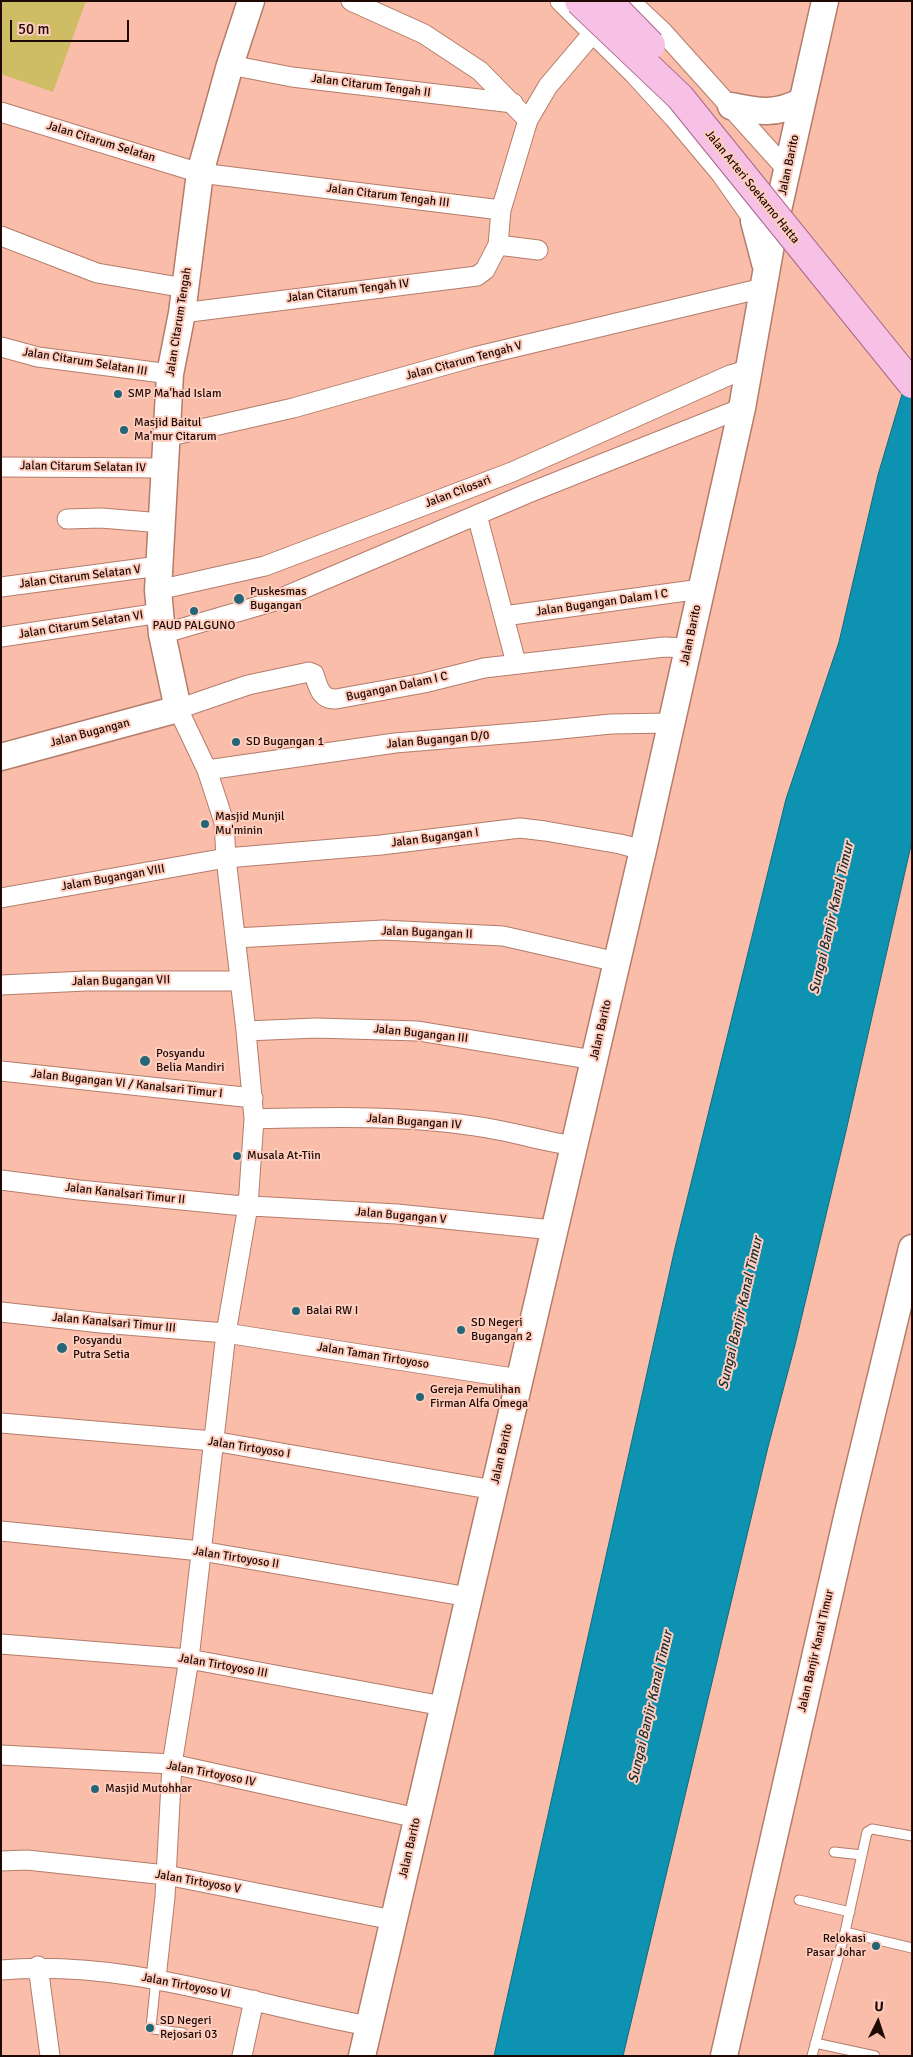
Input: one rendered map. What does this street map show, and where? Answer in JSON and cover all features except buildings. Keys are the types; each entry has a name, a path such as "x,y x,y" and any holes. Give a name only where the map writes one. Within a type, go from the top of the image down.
{"main road":[{"name":"Jalan Arteri Soekarno Hatta","path":"579,1 680,97 912,384"},
{"name":"Jalan Arteri Soekarno Hatta","path":"608,1 694,88 912,356"}],"street":[{"name":"Jalan Citarum Tengah","path":"178,710 160,601 170,374 184,300 200,173 230,65 251,1"},
{"path":"351,1 424,34 480,71 528,120"},
{"path":"560,1 634,74 764,224"},
{"path":"630,1 663,32 788,171"},
{"name":"Jalan Barito","path":"362,2056 643,850 742,408 764,278 764,224 788,171 825,1"},
{"path":"538,250 498,245 501,210 528,120 548,86 593,34"},
{"name":"Jalan Citarum Tengah II","path":"230,65 292,77 513,103"},
{"path":"731,106 770,112 786,110 802,102"},
{"name":"Jalan Citarum Selatan","path":"1,112 200,173"},
{"name":"Jalan Citarum Tengah III","path":"200,173 501,210"},
{"name":"Jalan Citarum Tengah IV","path":"1,236 97,272 184,300 477,276 484,270 498,245"},
{"name":"Jalan Citarum Tengah V","path":"166,437 293,408 764,278"},
{"name":"Jalan Citarum Selatan III","path":"1,347 38,357 170,374"},
{"name":"Jalan Cilosari","path":"160,601 265,566 489,481 750,369"},
{"path":"160,601 272,602 498,506 742,408"},
{"path":"623,423 635,450"},
{"name":"Jalan Citarum Selatan IV","path":"1,467 165,468"},
{"path":"489,481 498,506"},
{"path":"477,515 516,663 664,647 688,648"},
{"path":"66,519 101,518 162,523"},
{"name":"Jalan Citarum Selatan V","path":"1,587 160,601"},
{"name":"Jalan Bugangan Dalam I C","path":"504,616 701,589"},
{"name":"Jalan Citarum Selatan VI","path":"1,637 160,601"},
{"name":"Bugangan Dalam I C","path":"178,710 248,684 309,672 314,674 320,692 326,698 332,700 516,663"},
{"path":"156,1978 166,1875 172,1764 188,1659 226,1333 248,1206 254,1119 226,858 224,822 207,770 178,710"},
{"name":"Jalan Bugangan","path":"1,757 178,710"},
{"name":"Jalan Bugangan D/0","path":"207,770 395,743 541,732 611,724 672,723"},
{"name":"Jalan Bugangan I","path":"226,858 381,845 520,828 545,830 643,850"},
{"name":"Jalam Bugangan VIII","path":"1,898 226,858"},
{"name":"Jalan Bugangan II","path":"235,938 383,930 503,936 617,962"},
{"name":"Jalan Bugangan VII","path":"1,984 155,980 240,981"},
{"name":"Jalan Bugangan III","path":"246,1031 325,1028 418,1031 594,1060"},
{"name":"Jalan Bugangan VI / Kanalsari Timur I","path":"1,1071 253,1098"},
{"name":"Jalan Bugangan IV","path":"254,1119 359,1118 430,1122 486,1128 574,1146"},
{"name":"Jalan Kanalsari Timur II","path":"1,1180 79,1190 248,1206"},
{"name":"Jalan Bugangan V","path":"248,1206 397,1214 553,1230"},
{"name":"Jalan Banjir Kanal Timur","path":"724,2056 848,1513 912,1248"},
{"name":"Jalan Kanalsari Timur III","path":"1,1312 226,1333"},
{"name":"Jalan Taman Tirtoyoso","path":"226,1333 520,1379"},
{"name":"Jalan Tirtoyoso I","path":"1,1422 213,1441 494,1490"},
{"name":"Jalan Tirtoyoso II","path":"1,1531 201,1552 469,1598"},
{"name":"Jalan Tirtoyoso III","path":"1,1644 188,1659 443,1706"},
{"name":"Jalan Tirtoyoso IV","path":"1,1755 172,1764 417,1818"},
{"name":"Jalan Tirtoyoso V","path":"1,1860 27,1860 166,1875 393,1920"},
{"path":"38,1966 50,2056"},
{"name":"Jalan Tirtoyoso VI","path":"1,1970 38,1966 156,1978 369,2026"},
{"path":"242,2056 254,2000"}],"lane":[{"path":"812,2056 845,1932 854,1855 869,1830 912,1836"},
{"path":"834,1852 854,1855"},
{"path":"799,1900 847,1912"},
{"path":"845,1932 912,1948"},
{"path":"156,1978 151,2027 153,2029 184,2033"},
{"path":"815,2043 874,2056"}],"shaded area":[{"path":"1,1 86,1 53,92 1,74"}],"water":[{"name":"Sungai Banjir Kanal Timur","path":"912,361 912,841 846,1131 795,1345 768,1447 623,2056 494,2056 675,1248 786,799 839,642 878,475"}],"place":[{"name":"SMP Ma'had Islam","path":"118,394"},
{"name":"Masjid Baitul Ma'mur Citarum","path":"124,430"},
{"name":"Puskesmas Bugangan","path":"239,599"},
{"name":"PAUD PALGUNO","path":"194,611"},
{"name":"SD Bugangan 1","path":"236,742"},
{"name":"Masjid Munjil Mu'minin","path":"205,824"},
{"name":"Posyandu Belia Mandiri","path":"145,1061"},
{"name":"Musala At-Tiin","path":"237,1156"},
{"name":"Balai RW I","path":"296,1311"},
{"name":"SD Negeri Bugangan 2","path":"461,1330"},
{"name":"Posyandu Putra Setia","path":"62,1348"},
{"name":"Gereja Pemulihan Firman Alfa Omega","path":"420,1397"},
{"name":"Masjid Mutohhar","path":"95,1789"},
{"name":"Relokasi Pasar Johar","path":"876,1946"},
{"name":"SD Negeri Rejosari 03","path":"150,2028"}]}
